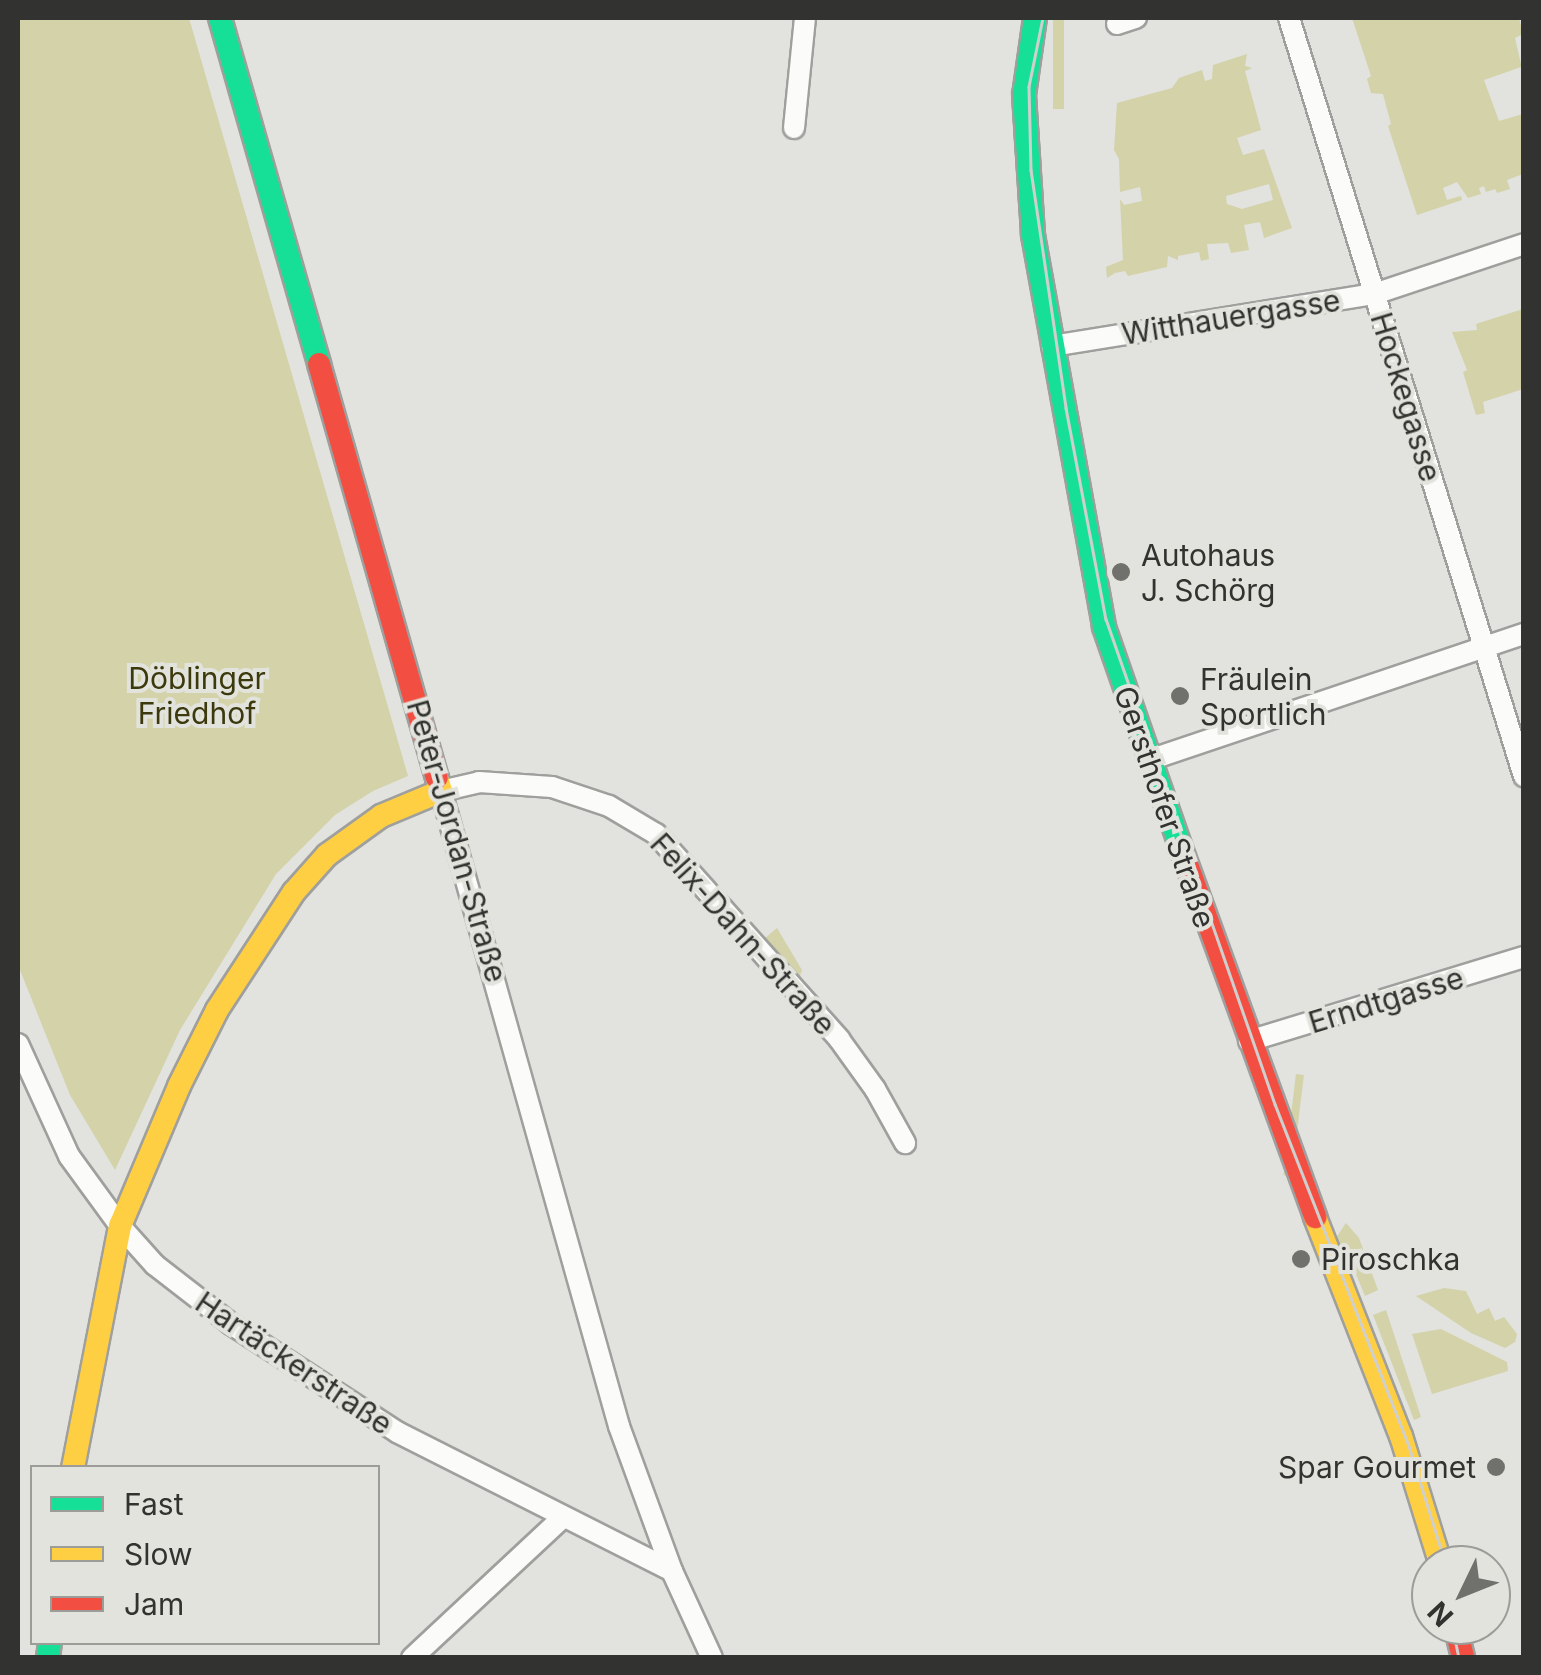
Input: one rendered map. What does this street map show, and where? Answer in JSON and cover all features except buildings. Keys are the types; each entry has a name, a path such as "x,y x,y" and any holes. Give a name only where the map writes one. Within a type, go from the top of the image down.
{"street":[{"name":"Peter-Jordan-Straße","path":"220,18 619,1426 672,1572 712,1658"},
{"path":"794,128 805,18"},
{"name":"Gersthofer Straße","path":"1035,18 1024,88 1033,235 1102,616 1249,1042 1401,1436 1435,1545"},
{"name":"Hockegasse","path":"1289,18 1524,776"},
{"name":"Witthauergasse","path":"1052,346 1374,294 1524,244"},
{"path":"1149,760 1524,634"},
{"name":"Felix-Dahn-Straße","path":"74,1465 120,1226 197,1048 294,892 327,855 366,825 441,791 479,782 552,787 627,814 656,834 847,1050 905,1143"},
{"name":"Erndtgasse","path":"1249,1042 1524,957"},
{"name":"Hartäckerstraße","path":"18,1044 69,1156 120,1226 170,1277 315,1382 396,1432 672,1572"},
{"path":"412,1658 561,1519"}],"green space":[{"name":"Döblinger Friedhof","path":"18,18 189,18 408,776 373,791 335,815 276,874 180,1030 115,1170 70,1095 18,965"},
{"path":"1053,18 1064,18 1064,109 1053,109"},
{"path":"1352,18 1519,18 1523,34 1515,38 1523,73 1521,67 1484,80 1499,121 1523,114 1523,174 1507,180 1510,189 1486,192 1484,186 1479,188 1481,194 1468,198 1457,182 1443,188 1447,200 1461,196 1462,200 1417,215 1388,126 1391,124 1383,94 1371,93 1367,79 1371,76"},
{"path":"1247,54 1245,66 1252,68 1245,71 1261,130 1237,138 1243,155 1264,149 1292,228 1264,238 1260,222 1244,225 1249,250 1231,253 1228,243 1207,244 1209,259 1201,261 1199,252 1178,256 1178,260 1168,256 1167,267 1128,276 1125,271 1107,278 1106,267 1123,260 1120,199 1124,205 1142,201 1140,187 1120,192 1119,159 1114,150 1117,103 1172,88 1179,78 1202,70 1205,81 1212,79 1213,65","holes":["1269,184 1273,200 1242,209 1227,204 1226,196"]},
{"path":"1523,309 1523,389 1483,402 1485,413 1476,415 1463,372 1467,370 1452,332 1477,330 1476,324"},
{"path":"777,928 802,970 799,979 764,939"},
{"path":"1296,1074 1304,1075 1292,1176 1284,1175"},
{"path":"1346,1223 1359,1238 1378,1290 1365,1296 1344,1245 1340,1246 1336,1238"},
{"path":"1444,1288 1466,1291 1477,1314 1489,1308 1495,1321 1504,1317 1517,1334 1515,1342 1505,1348 1471,1333 1416,1296"},
{"path":"1386,1310 1421,1417 1414,1420 1373,1315"},
{"path":"1441,1329 1507,1362 1508,1371 1432,1394 1412,1334"}],"tram line":[{"path":"1043,18 1029,87 1031,170 1066,408 1106,619 1275,1104 1409,1446 1440,1545"},
{"path":"1456,1645 1459,1658"}],"traffic: fast":[{"path":"220,18 319,364"},
{"path":"1035,18 1024,95 1033,235 1104,627 1181,848"},
{"path":"48,1658 50,1645"}],"traffic: slow":[{"path":"74,1465 120,1226 179,1086 217,1010 294,892 327,855 381,816 441,791 437,778"},
{"path":"1315,1217 1401,1436 1435,1545"}],"traffic: jam":[{"path":"319,364 437,778"},
{"path":"1181,848 1315,1217"},
{"path":"1460,1645 1463,1658"}],"place":[{"name":"Autohaus J. Schörg","path":"1121,572"},
{"name":"Fräulein Sportlich","path":"1180,696"},
{"name":"Piroschka","path":"1301,1259"},
{"name":"Spar Gourmet","path":"1496,1467"}]}
